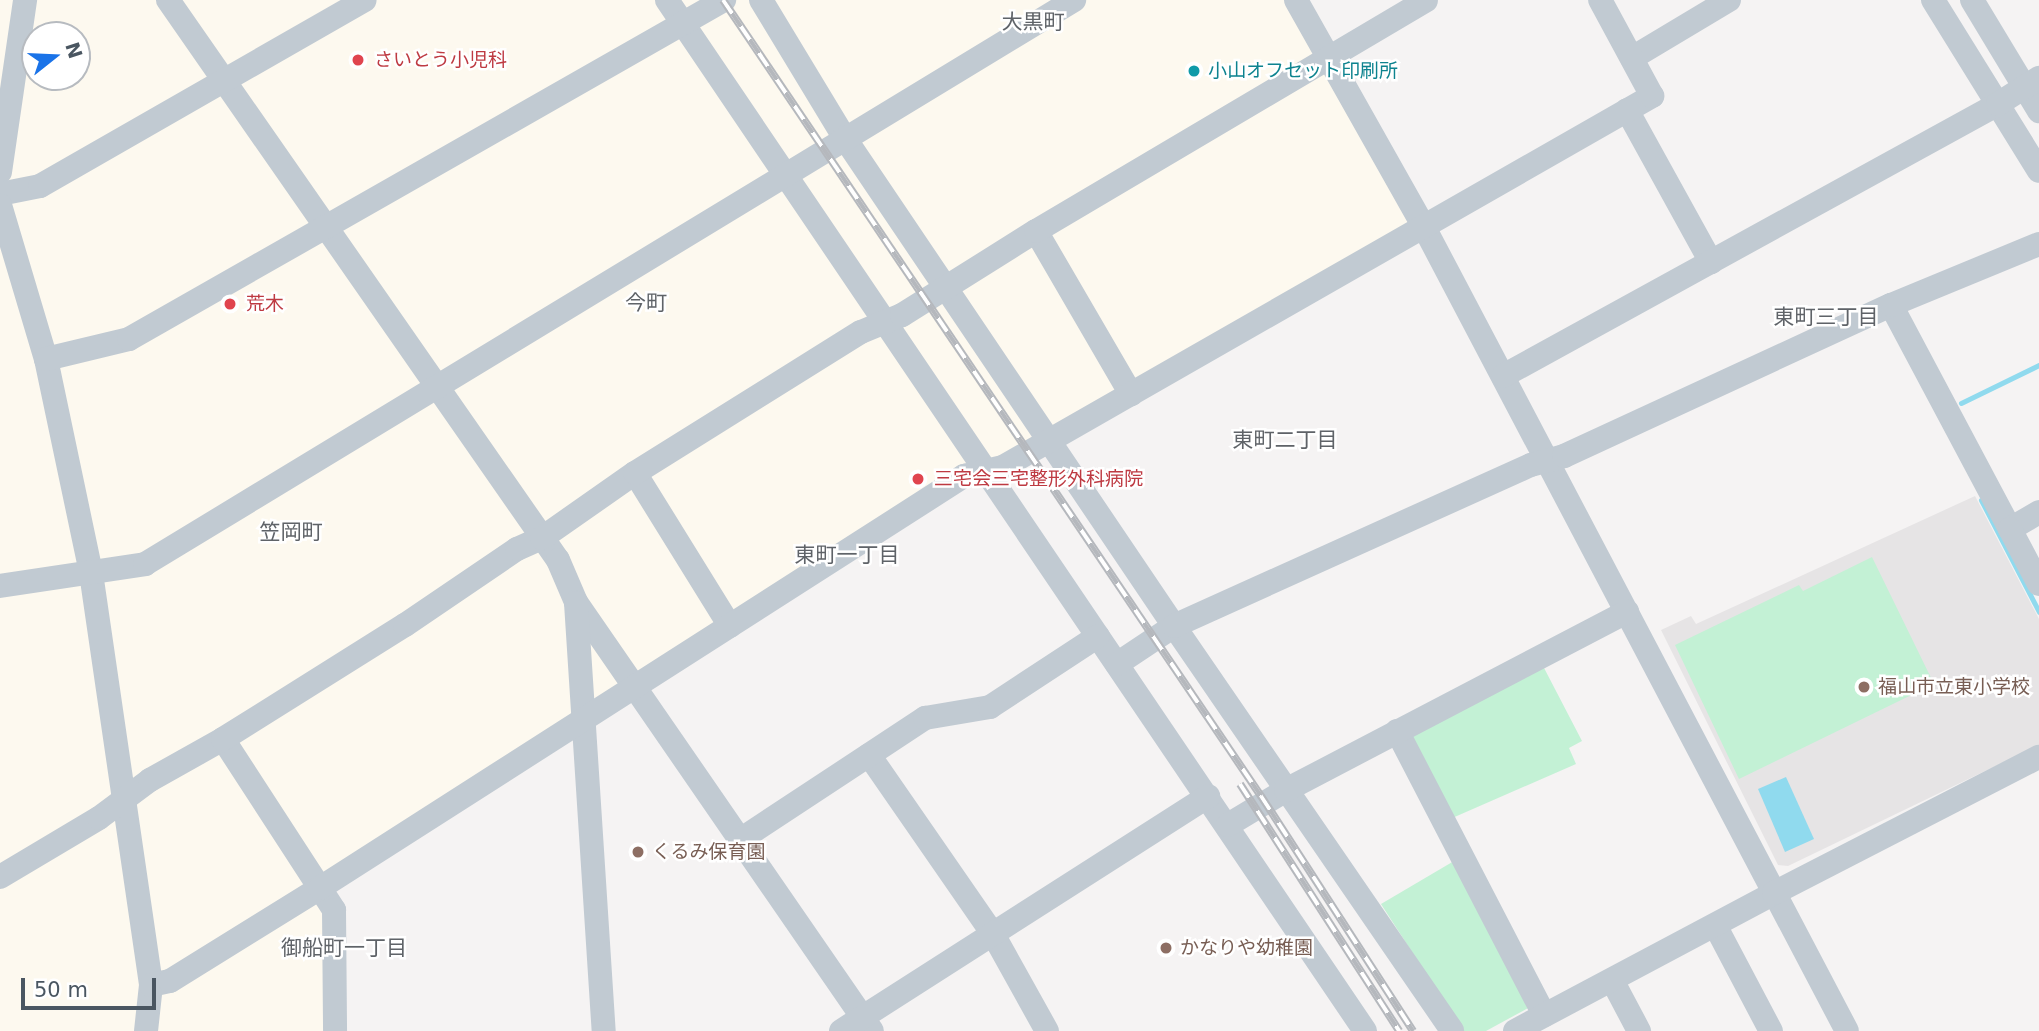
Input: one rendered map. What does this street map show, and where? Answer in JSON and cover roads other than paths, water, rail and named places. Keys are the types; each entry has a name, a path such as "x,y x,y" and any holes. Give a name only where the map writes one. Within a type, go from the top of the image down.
{"street":[{"path":"0,172 25,0"},
{"path":"168,0 558,560 576,602 868,1023"},
{"path":"0,194 40,186 365,0"},
{"path":"667,0 781,180 884,321 1366,1031"},
{"path":"46,359 129,339 723,0"},
{"path":"761,0 844,137 1174,626 1452,1031"},
{"path":"0,586 145,564 781,180 844,137 1074,0"},
{"path":"1296,0 1424,227 1847,1031"},
{"path":"0,877 126,800 150,780 223,739 405,625 517,548 542,538 635,473 861,332 902,315 1036,231 1426,0"},
{"path":"151,985 170,981 320,888 964,476 1003,467 1652,96 1600,0"},
{"path":"1632,58 1729,0"},
{"path":"1933,0 2039,171"},
{"path":"1972,0 2032,82 2039,111"},
{"path":"1503,376 1998,104 2032,82"},
{"path":"1627,110 1711,262"},
{"path":"0,205 46,359 91,573 151,985 146,1031"},
{"path":"1036,231 1131,394"},
{"path":"1117,664 1174,626 1546,461 1564,456 1891,305 2039,244"},
{"path":"1891,305 2039,584"},
{"path":"635,473 730,626"},
{"path":"2010,529 2039,512"},
{"path":"576,602 604,1031"},
{"path":"1228,825 1286,790 1627,612"},
{"path":"740,840 925,718 990,707 1098,636"},
{"path":"1397,731 1544,1015"},
{"path":"223,739 334,910 335,1031"},
{"path":"869,755 993,934 1047,1031"},
{"path":"1515,1031 1774,893 2039,757"},
{"path":"841,1031 868,1023 993,934 1208,796"},
{"path":"1714,925 1771,1031"},
{"path":"1612,980 1639,1031"}],"water":[{"path":"1786,777 1814,839 1785,852 1758,789"}],"waterway":[{"path":"1961,403 2039,365"},
{"path":"1981,500 2039,612"}],"railway":[{"path":"723,0 1261,796 1413,1031"},
{"path":"1240,784 1399,1031"}],"place":[{"name":"さいとう小児科","path":"358,60"},
{"name":"小山オフセット印刷所","path":"1194,71"},
{"name":"荒木","path":"230,304"},
{"name":"三宅会三宅整形外科病院","path":"918,479"},
{"name":"福山市立東小学校","path":"1864,687"},
{"name":"くるみ保育園","path":"638,852"},
{"name":"かなりや幼稚園","path":"1166,948"}],"district":[{"name":"大黒町","path":"1033,22"},
{"name":"今町","path":"646,303"},
{"name":"東町三丁目","path":"1826,317"},
{"name":"東町二丁目","path":"1285,440"},
{"name":"笠岡町","path":"291,532"},
{"name":"東町一丁目","path":"847,555"},
{"name":"御船町一丁目","path":"344,948"}]}
